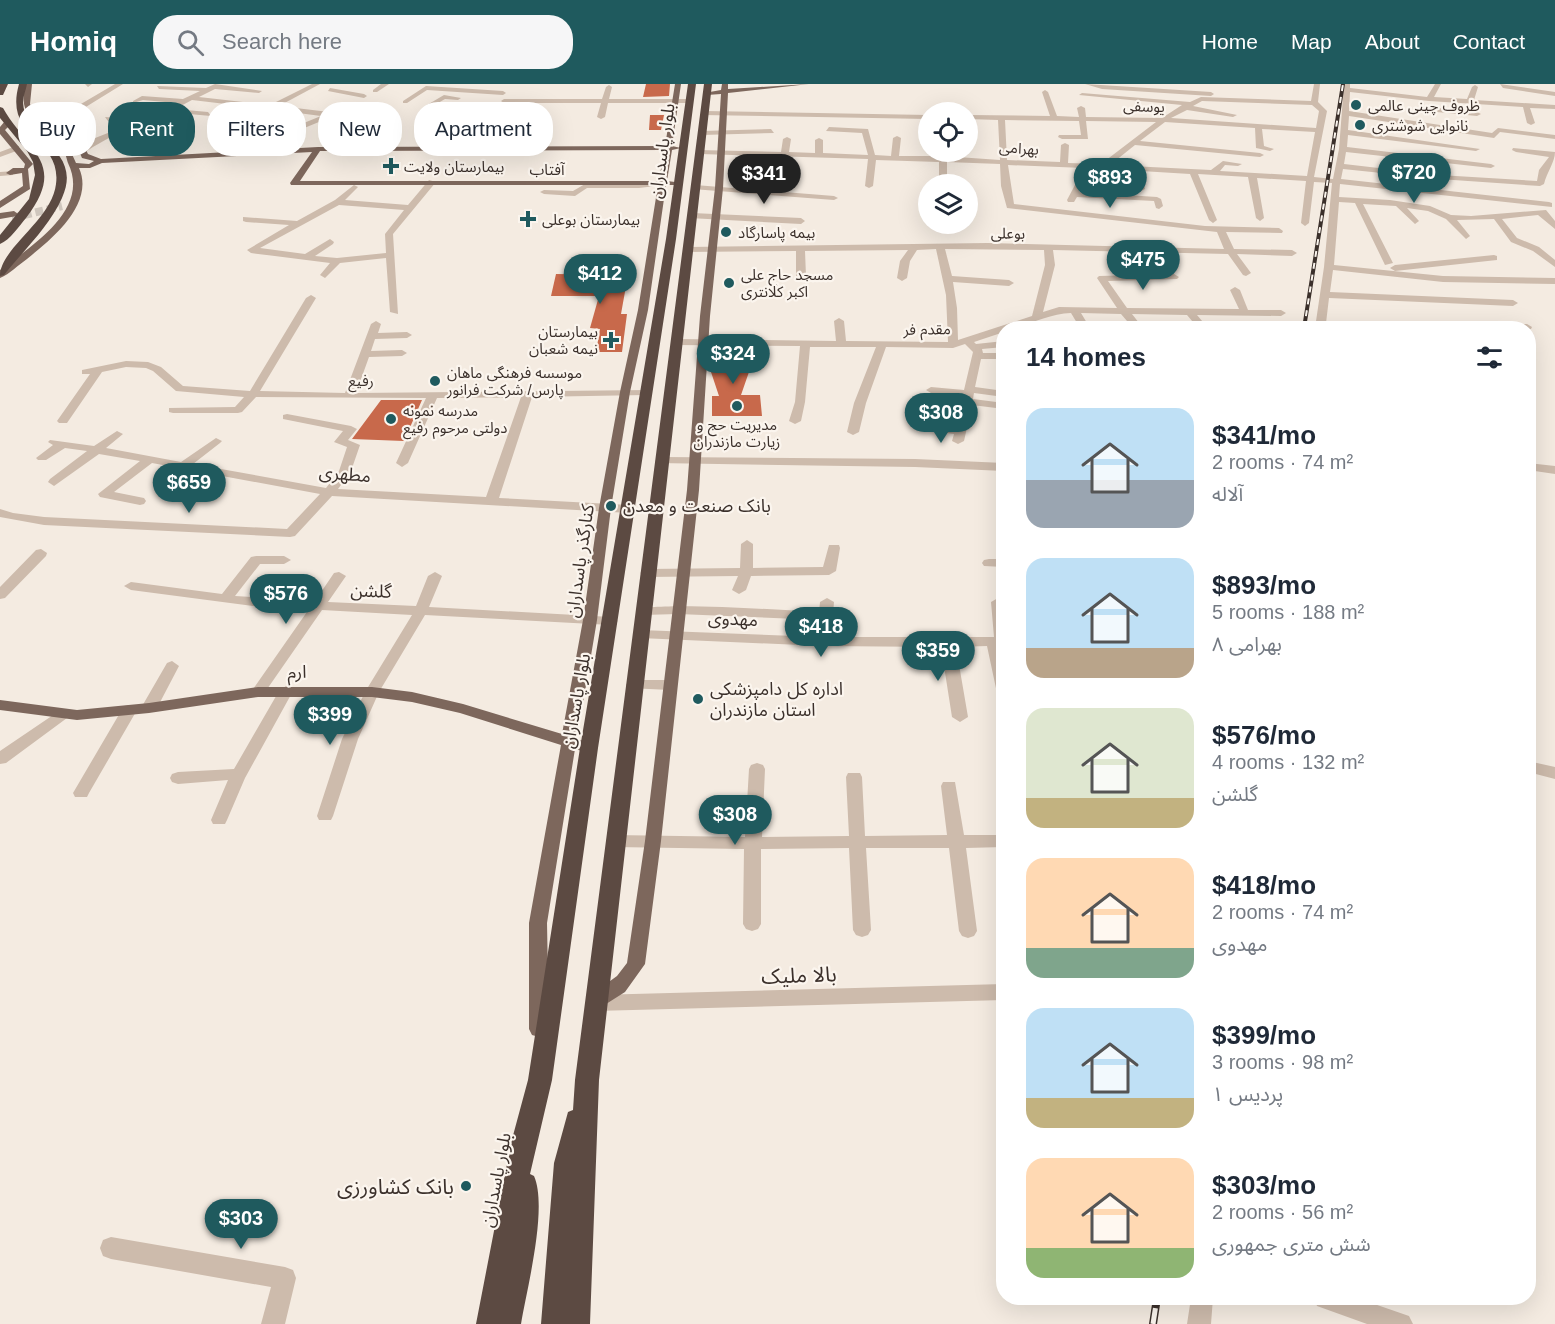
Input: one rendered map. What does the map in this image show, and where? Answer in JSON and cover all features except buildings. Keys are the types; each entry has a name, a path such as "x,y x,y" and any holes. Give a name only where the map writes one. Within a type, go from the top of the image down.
{"highway":[{"path":"0,93 4,84"},
{"path":"0,274 20,246 51,210 59,193 62,179 61,167 55,155 26,128 18,117 15,102 23,84"},
{"name":"بلوار پاسداران","path":"683,149 702,133 705,113 697,90"},
{"name":"بلوار پاسداران","path":"490,1324 523,1143 540,1080 589,748 611,621 683,149 697,90"},
{"path":"0,110 36,159 40,172 39,187 27,211 2,239"},
{"name":"بلوار پاسداران","path":"576,1324 587,1080 595,1003 692,216 678,184"},
{"path":"555,1324 567,1163 587,1080"},
{"path":"507,1324 524,1233 523,1143"}],"main road":[{"path":"26,102 25,95 29,84"},
{"path":"697,90 806,84"},
{"path":"595,1003 622,984 636,964 653,841 695,461 723,132 723,113 697,90"},
{"path":"8,123 1,130 29,164 27,167"},
{"path":"75,165 318,149"},
{"name":"آفتاب","path":"318,149 294,183 678,184"},
{"path":"402,149 683,149"},
{"path":"0,274 53,233 68,215 76,196 78,175 69,156"},
{"path":"86,156 98,163"},
{"path":"13,172 27,167 36,159"},
{"path":"78,175 98,163"},
{"path":"0,206 24,190 27,181 26,171 13,172"},
{"name":"کنارگذر پاسداران","path":"540,1080 538,923 590,620 605,508 625,392 643,310 678,184"},
{"path":"62,204 76,196"},
{"path":"0,217 13,216"},
{"name":"ارم","path":"0,705 77,715 149,708 258,692 372,692 412,697 463,709 589,748"}],"street":[{"path":"89,102 120,84"},
{"path":"330,90 340,84"},
{"path":"375,91 386,84"},
{"path":"1064,165 1063,141 1085,137 1081,118 1080,84"},
{"path":"1088,84 1102,87 1308,101 1323,111 1310,179 1305,223"},
{"path":"1190,84 1192,93"},
{"path":"1308,101 1309,84"},
{"path":"1102,167 1163,120 1201,99 1246,102 1279,114 1308,101 1317,84"},
{"path":"1429,99 1438,84"},
{"path":"283,102 313,85 364,96"},
{"path":"1503,85 1555,94"},
{"path":"159,87 215,87 259,91"},
{"path":"182,102 215,87"},
{"path":"601,117 609,87"},
{"path":"1470,102 1475,87"},
{"path":"405,102 426,88 505,94 526,102"},
{"path":"553,104 605,101 697,90"},
{"path":"1347,91 1555,107"},
{"path":"1347,91 1370,102"},
{"path":"1321,321 1329,267 1336,182 1343,149 1347,91"},
{"path":"107,92 127,92"},
{"path":"544,102 549,92"},
{"path":"1045,92 1054,118"},
{"path":"278,93 298,95"},
{"path":"437,102 444,98 495,99 505,94"},
{"path":"1082,95 1187,105 1232,119 1246,102"},
{"path":"1510,105 1513,95"},
{"path":"135,102 142,98 210,102"},
{"path":"1496,104 1500,113"},
{"path":"1526,106 1532,123"},
{"path":"1417,107 1452,115 1477,114"},
{"path":"311,112 318,110"},
{"path":"306,111 318,113"},
{"path":"705,113 918,117"},
{"path":"1346,113 1494,136 1498,130 1555,137"},
{"name":"یوسفی","path":"978,117 1232,119 1258,126 1279,114 1319,130"},
{"path":"1001,118 1005,139 1004,161 1010,206 1220,229 1279,231"},
{"path":"1258,126 1260,148 1270,149"},
{"path":"829,129 864,130 872,157 869,186"},
{"path":"702,133 771,131"},
{"path":"1344,132 1476,149"},
{"path":"895,157 897,138"},
{"path":"785,154 787,139"},
{"path":"819,140 819,155"},
{"path":"1136,142 1260,155"},
{"path":"0,154 16,147"},
{"name":"بهرامی","path":"683,149 721,153 872,157 918,156"},
{"path":"1343,149 1491,166"},
{"path":"1516,150 1555,154"},
{"path":"1340,166 1419,175 1540,184 1543,170 1555,154"},
{"name":"بهرامی","path":"978,160 1193,172 1219,176 1252,175 1310,179 1552,209"},
{"path":"1219,176 1223,163 1238,164"},
{"path":"1064,212 1089,166"},
{"path":"1137,169 1141,189"},
{"path":"0,174 13,172"},
{"path":"1193,172 1214,220"},
{"path":"1252,175 1260,218"},
{"path":"395,312 389,234 432,182"},
{"path":"543,192 575,194 585,186 678,184 834,198"},
{"path":"613,198 618,186"},
{"path":"354,187 338,202 251,250 337,261 391,255"},
{"path":"1074,194 1154,199 1157,200 1159,206"},
{"path":"1336,199 1430,209 1449,217 1471,219 1552,209"},
{"path":"1358,201 1388,263"},
{"path":"338,202 410,208"},
{"path":"1399,205 1415,221"},
{"path":"1540,212 1555,226"},
{"path":"692,216 801,221"},
{"path":"1496,216 1514,240 1536,249 1555,264"},
{"path":"1449,217 1466,236"},
{"path":"246,219 301,224"},
{"path":"1220,229 1230,251 1246,273"},
{"path":"307,257 330,242"},
{"path":"902,278 905,261 914,247"},
{"path":"940,247 948,279 954,332 953,345"},
{"path":"1037,317 1050,265 1048,247"},
{"name":"بوعلی","path":"688,250 1048,247 1292,253"},
{"path":"800,249 801,276"},
{"path":"275,263 289,255"},
{"path":"1393,274 1390,268 1494,258"},
{"path":"325,275 337,261"},
{"path":"1329,267 1443,279 1555,281"},
{"path":"1132,321 1102,278 1174,277"},
{"path":"948,279 1009,283"},
{"path":"1235,290 1245,313"},
{"path":"1508,291 1555,292"},
{"path":"1325,296 1514,303"},
{"path":"173,410 238,410 253,394 311,298"},
{"name":"مقدم فر","path":"1029,321 1059,310 1281,313"},
{"path":"1075,311 1080,321"},
{"path":"1190,312 1197,321"},
{"path":"839,321 841,344"},
{"path":"349,396 376,324"},
{"path":"372,336 407,335"},
{"name":"مقدم فر","path":"676,342 953,345 972,348 996,337"},
{"path":"795,422 800,402 805,343"},
{"path":"853,432 860,403 882,344"},
{"path":"972,348 996,345"},
{"path":"972,348 996,354"},
{"path":"926,427 959,436 969,394 972,348"},
{"path":"365,354 402,353"},
{"name":"رفیع","path":"86,372 126,364 148,365 157,369 180,389 253,394 349,396 645,392"},
{"path":"63,421 99,369"},
{"path":"931,390 996,394"},
{"path":"491,502 528,393"},
{"path":"402,463 433,394"},
{"path":"969,394 996,403"},
{"path":"922,410 964,414"},
{"path":"0,513 11,517 44,521 290,533 329,492 345,471 354,445 340,442 351,429 287,417"},
{"path":"54,482 117,434"},
{"path":"183,466 216,441"},
{"name":"مطهری","path":"42,458 58,443 329,492 628,509"},
{"path":"140,501 104,494 149,460"},
{"path":"661,460 915,463 996,467"},
{"path":"1536,467 1555,470"},
{"path":"739,591 746,572 747,544"},
{"path":"647,573 829,571 834,548"},
{"path":"2,591 41,553"},
{"path":"225,598 256,560 284,560"},
{"path":"989,563 996,563"},
{"path":"258,692 339,576"},
{"path":"325,816 350,739 372,692 421,611 435,576"},
{"name":"گلشن","path":"131,586 319,607 611,621"},
{"path":"643,611 678,610 821,616 826,614 827,602"},
{"name":"مهدوی","path":"640,634 756,640 996,642"},
{"path":"948,643 960,717"},
{"path":"149,708 172,666"},
{"path":"633,685 670,685"},
{"path":"219,820 239,774 286,691"},
{"path":"81,793 129,710"},
{"path":"0,759 62,714"},
{"path":"1536,768 1555,773"},
{"path":"752,924 757,769"},
{"path":"178,778 239,774"},
{"path":"854,777 862,930"},
{"path":"949,786 968,931"},
{"path":"614,841 753,843 996,841"},
{"name":"بالا ملیک","path":"595,1003 996,992"},
{"path":"111,1248 285,1278 273,1324"},
{"path":"1199,1324 1201,1305"},
{"path":"1345,1305 1401,1324"}],"tunnel":[{"path":"12,218 62,206"}],"railway":[{"path":"1305,321 1343,84"},
{"path":"1153,1324 1156,1305"}],"place":[{"name":"ظروف چینی عالمی","path":"1356,105"},
{"name":"نانوایی شوشتری","path":"1360,125"},
{"name":"بیمارستان ولایت","path":"391,166"},
{"name":"بیمارستان بوعلی","path":"528,219"},
{"name":"بیمه پاسارگاد","path":"726,232"},
{"name":"مسجد حاج علی اکبر کلانتری","path":"729,283"},
{"name":"بیمارستان نیمه شعبان","path":"611,340"},
{"name":"موسسه فرهنگی ماهان پارس/ شرکت فرانور","path":"435,381"},
{"name":"مدیریت حج و زیارت مازندران","path":"737,406"},
{"name":"مدرسه نمونه دولتی مرحوم رفیع","path":"391,419"},
{"name":"بانک صنعت و معدن","path":"611,506"},
{"name":"اداره کل دامپزشکی استان مازندران","path":"698,699"},
{"name":"بانک کشاورزی","path":"466,1186"}]}
